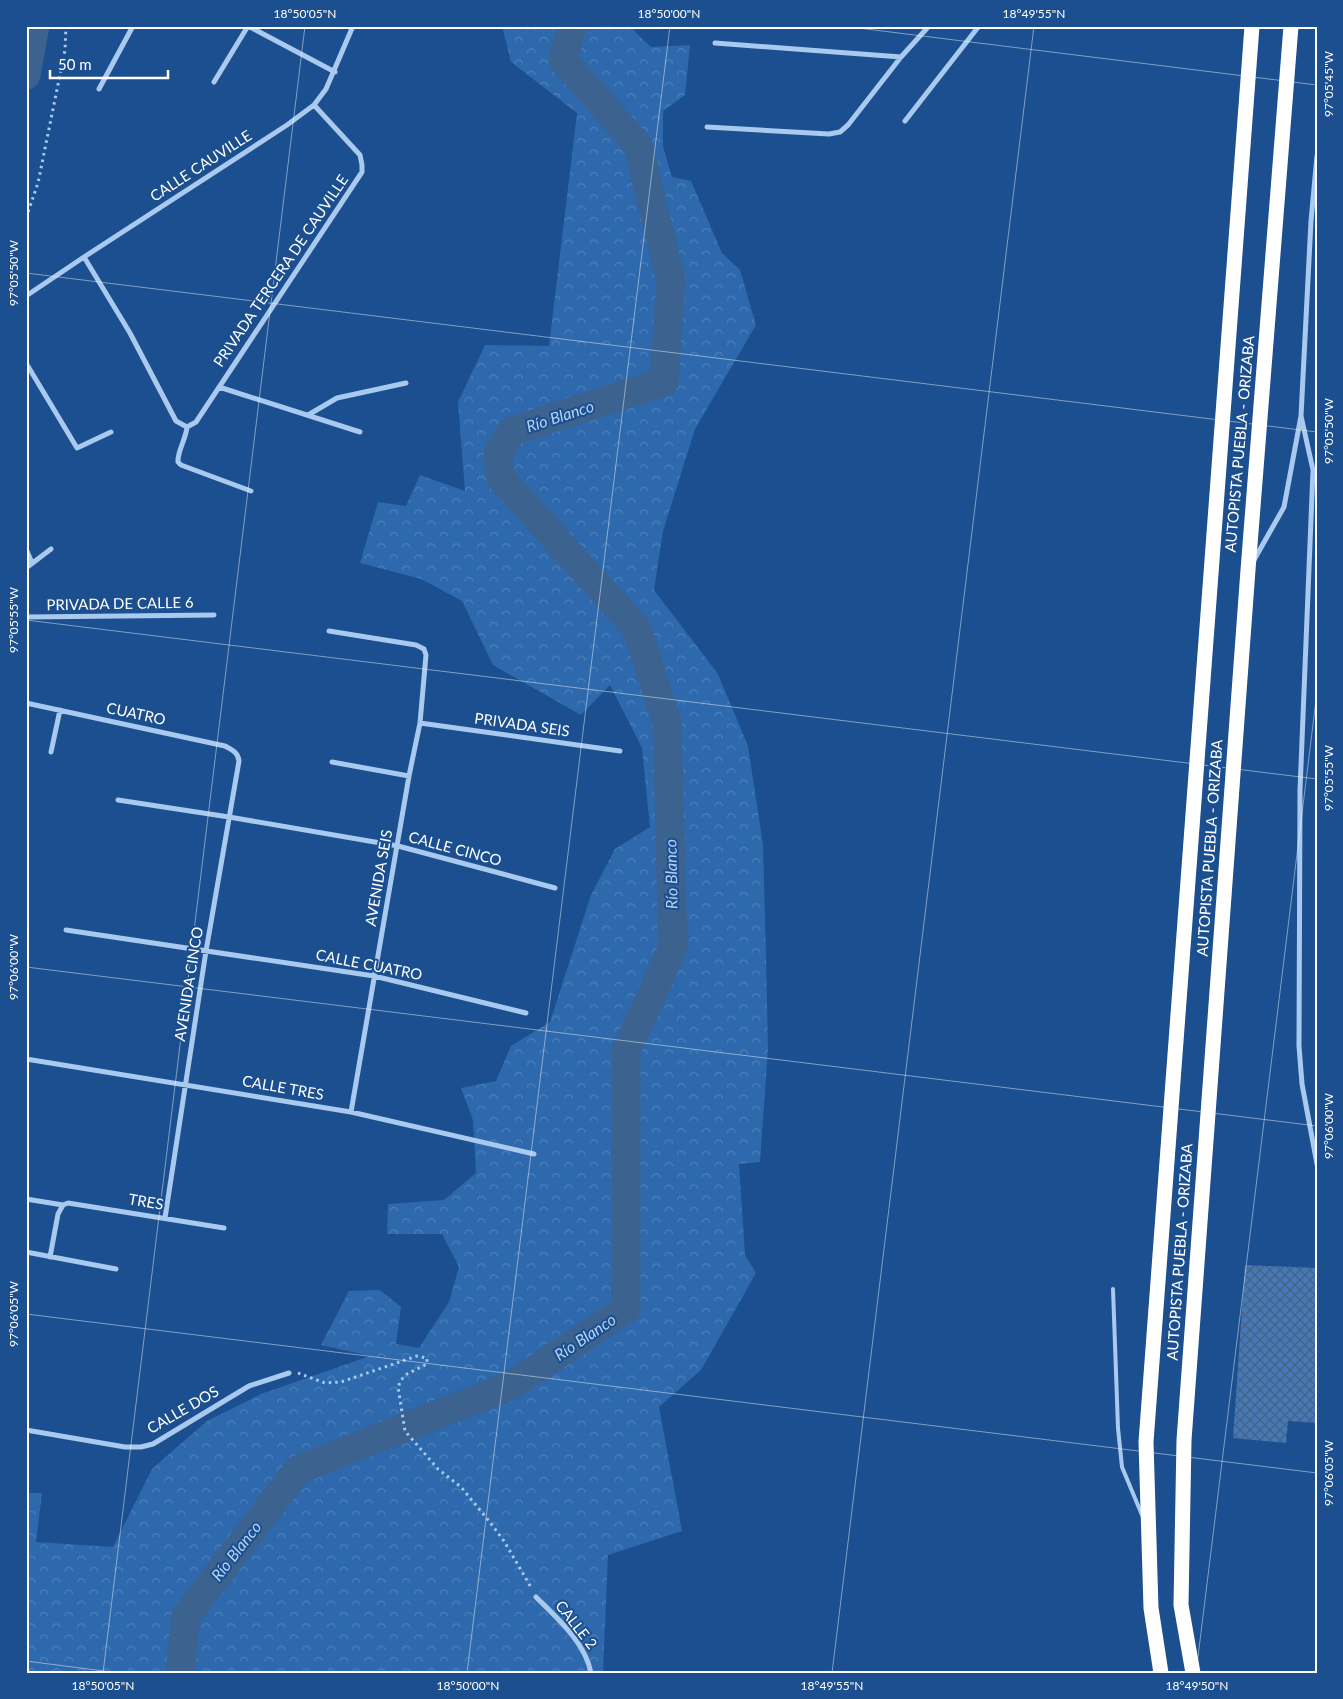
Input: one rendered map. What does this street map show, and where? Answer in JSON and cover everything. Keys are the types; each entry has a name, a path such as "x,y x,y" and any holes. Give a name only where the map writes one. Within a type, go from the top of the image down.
{"highway":[{"name":"AUTOPISTA PUEBLA - ORIZABA","path":"1161,1673 1152,1608 1146,1442 1252,26"},
{"name":"AUTOPISTA PUEBLA - ORIZABA","path":"1193,1673 1181,1604 1184,1440 1248,570 1291,26"}],"street":[{"path":"99,89 133,26"},
{"path":"214,82 248,26 334,72"},
{"name":"CALLE CAUVILLE","path":"26,296 287,126 314,105 326,89 353,26"},
{"path":"707,127 829,134 840,132 848,125 901,57 929,26"},
{"path":"905,121 979,26"},
{"path":"715,43 901,57"},
{"name":"PRIVADA TERCERA DE CAUVILLE","path":"314,105 360,155 362,172 219,387 360,432"},
{"path":"1248,570 1284,507 1301,416 1311,221 1317,156"},
{"path":"1311,221 1317,202"},
{"path":"84,257 130,333 176,422 187,427"},
{"path":"26,363 77,448 111,432"},
{"path":"308,415 337,398 406,383"},
{"path":"187,427 196,422 219,387"},
{"path":"1301,416 1313,470 1300,790 1299,1046 1302,1084 1317,1164"},
{"path":"187,427 186,438 177,456 178,462 251,491"},
{"path":"26,549 32,564"},
{"path":"26,568 51,550"},
{"name":"PRIVADA DE CALLE 6","path":"26,618 214,615"},
{"name":"AVENIDA SEIS","path":"329,631 416,645 424,649 426,655 420,723 350,1112"},
{"name":"CUATRO","path":"26,703 225,746 238,755"},
{"path":"52,752 60,710"},
{"name":"PRIVADA SEIS","path":"420,723 620,751"},
{"name":"AVENIDA CINCO","path":"165,1218 206,950 239,761 238,755"},
{"path":"332,762 409,776"},
{"name":"CALLE CINCO","path":"118,800 398,846 555,888"},
{"name":"CALLE CUATRO","path":"66,930 374,976 526,1013"},
{"name":"CALLE TRES","path":"26,1059 350,1112 534,1154"},
{"name":"TRES","path":"26,1199 63,1205 68,1203 86,1205 224,1228"},
{"path":"50,1256 58,1214 63,1205"},
{"path":"26,1252 116,1269"},
{"name":"CALLE DOS","path":"26,1430 125,1447 153,1444 249,1386 289,1373"},
{"name":"CALLE 2","path":"536,1597 559,1620 580,1647 589,1662 592,1673"}],"lane":[{"path":"1113,1289 1118,1428 1122,1467 1149,1531"}],"path":[{"path":"26,218 40,173 65,50 66,26"},
{"path":"289,1373 295,1372 325,1383 341,1382 418,1356 427,1358 427,1364 407,1374 401,1380 398,1387 405,1431 438,1469 461,1487 489,1521 504,1541 536,1597"}],"green space":[{"path":"502,26 632,26 636,33 651,47 690,45 685,95 663,111 663,147 672,177 691,181 722,253 740,270 756,325 695,429 663,531 654,590 718,674 748,746 763,845 768,1049 760,1162 739,1164 745,1255 756,1273 701,1370 659,1407 682,1531 608,1555 603,1673 26,1673 26,1493 42,1493 36,1542 113,1547 152,1469 207,1421 261,1394 370,1356 321,1345 349,1291 380,1290 401,1307 396,1344 419,1348 449,1302 459,1267 442,1234 387,1234 388,1204 444,1200 476,1173 473,1120 461,1088 496,1081 511,1046 550,1022 591,895 615,849 650,827 642,748 610,685 581,715 493,665 462,601 421,579 360,563 378,502 406,506 420,475 465,491 458,402 485,345 549,346 577,113 511,62"}],"building":[{"path":"1245,1265 1317,1268 1317,1423 1288,1421 1286,1443 1233,1438"}],"waterway":[{"path":"26,75 35,26"},
{"name":"Río Blanco","path":"180,1673 186,1616 298,1470 512,1385 626,1309 626,1051 673,948 667,722 637,629 501,478 498,453 512,431 664,382 671,281 638,145 563,60 572,26"}]}
